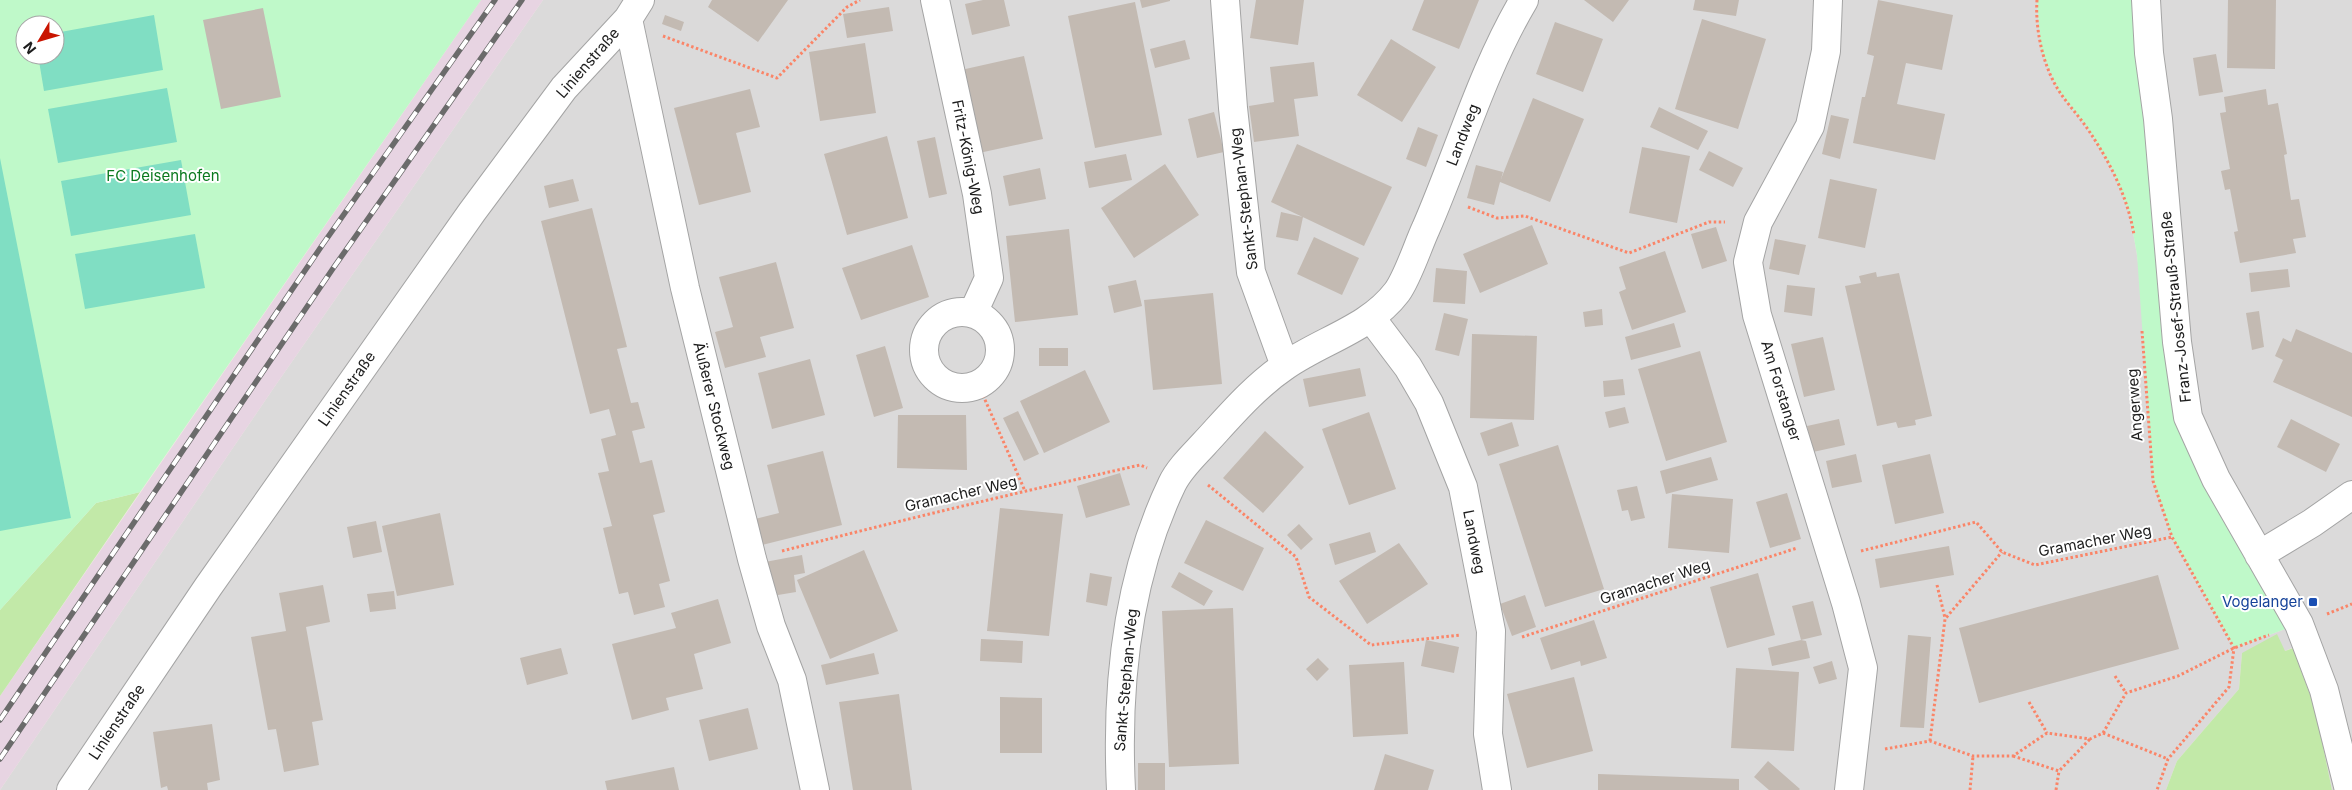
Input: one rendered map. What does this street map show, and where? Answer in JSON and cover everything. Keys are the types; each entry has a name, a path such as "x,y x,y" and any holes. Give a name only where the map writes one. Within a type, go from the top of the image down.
{"street":[{"name":"Fritz-König-Weg","path":"935,0 977,194 989,278 972,313"},
{"name":"Sankt-Stephan-Weg","path":"1121,790 1118,736 1131,607 1152,533 1179,474 1244,401 1285,366 1251,272 1233,108 1225,0"},
{"name":"Landweg","path":"1285,366 1371,318 1398,291 1440,196 1476,102 1524,0"},
{"name":"Am Forstanger","path":"1828,0 1826,50 1810,126 1758,222 1748,262 1757,315 1829,548 1863,668 1849,790"},
{"name":"Franz-Josef-Strauß-Straße","path":"2146,0 2149,53 2158,119 2177,342 2188,417 2216,479 2299,624 2324,690 2349,790"},
{"name":"Äußerer Stockweg","path":"634,9 685,288 770,626 792,680 815,790"},
{"name":"Linienstraße","path":"71,790 208,587 472,212 564,88 634,9"},
{"path":"955,312 972,313 984,318 998,334 1002,354 993,375 979,386 960,390 942,384 927,367 924,344 930,329 940,318 955,312"},
{"name":"Landweg","path":"1371,318 1408,367 1429,403 1463,487 1491,639 1488,734 1497,790"},
{"path":"2260,555 2312,524 2352,496"}],"path":[{"path":"654,33 777,78 847,7 860,0"},
{"path":"2037,0 2041,50 2058,90 2089,130 2113,171 2130,215 2135,239"},
{"path":"1440,196 1497,218 1526,216 1629,253 1709,222 1758,222"},
{"name":"Angerweg","path":"2142,322 2153,481 2172,537 2234,648"},
{"path":"979,386 1025,491"},
{"name":"Gramacher Weg","path":"752,559 897,521 1140,465 1179,474 1296,558 1309,597 1371,646 1491,639 1829,548 1976,522 2002,552 2035,565 2172,537"},
{"path":"1945,619 2002,552"},
{"path":"1930,741 1945,619 1937,585"},
{"path":"2056,790 2059,771 2090,739 2103,733 2126,693 2178,676 2234,648 2299,624"},
{"path":"2157,790 2168,759 2229,687 2234,648"},
{"path":"2115,676 2126,693"},
{"path":"2029,702 2047,733"},
{"path":"2012,756 2047,733 2090,739"},
{"path":"2103,733 2168,759"},
{"path":"1854,756 1930,741 1973,756 2012,756 2059,771"},
{"path":"1970,790 1973,756"}],"shaded area":[{"path":"481,0 543,0 273,389 0,790 0,696"},
{"path":"543,0 2037,0 2041,50 2058,90 2089,130 2113,171 2130,215 2137,255 2172,537 2234,648 2299,624 2188,417 2146,0 2352,0 2352,790 2332,790 2315,708 2292,648 2285,651 2242,653 2239,689 2177,761 2166,790 0,790 273,389"}],"green space":[{"name":"FC Deisenhofen","path":"0,0 481,0 140,492 96,503 0,610"},
{"path":"2037,0 2146,0 2188,417 2299,624 2234,648 2172,537 2153,481 2137,255 2130,215 2113,171 2089,130 2058,90 2041,50"},
{"path":"154,15 163,70 44,91 40,65 65,65 65,31"},
{"path":"167,88 177,142 58,163 48,109"},
{"path":"0,158 71,518 0,531"},
{"path":"181,160 191,215 71,236 61,181"},
{"path":"195,234 205,288 85,309 75,254"},
{"path":"140,492 0,696 0,610 96,503"},
{"path":"2277,634 2285,651 2293,648 2315,708 2332,790 2166,790 2177,761 2239,689 2242,653"}],"building":[{"path":"712,0 788,0 758,42 708,7"},
{"path":"983,0 1004,0 1010,26 972,35 965,4"},
{"path":"1140,0 1170,0 1170,1 1142,8"},
{"path":"1256,0 1304,0 1298,45 1250,38"},
{"path":"1424,0 1479,0 1459,49 1412,30"},
{"path":"1584,0 1629,0 1613,22"},
{"path":"1695,0 1739,0 1736,16 1693,10"},
{"path":"1878,0 1953,15 1942,70 1906,63 1897,104 1945,114 1935,160 1853,143 1862,97 1865,97 1874,56 1867,54"},
{"path":"2228,0 2276,0 2275,69 2227,68"},
{"path":"1135,2 1162,135 1095,148 1068,16"},
{"path":"889,7 893,31 847,38 843,14"},
{"path":"263,8 281,97 221,109 203,20"},
{"path":"665,15 684,22 681,31 662,24"},
{"path":"1702,19 1766,39 1738,129 1675,109"},
{"path":"1555,22 1603,39 1583,92 1536,74"},
{"path":"1391,39 1436,67 1402,122 1357,95"},
{"path":"1185,40 1190,59 1155,68 1150,49"},
{"path":"865,43 876,113 820,121 809,52"},
{"path":"2216,54 2223,92 2199,96 2193,58"},
{"path":"1024,56 1043,139 979,153 961,70"},
{"path":"1314,62 1318,96 1294,99 1299,136 1254,142 1249,106 1274,102 1270,67"},
{"path":"750,89 760,127 736,133 751,192 699,205 674,108"},
{"path":"2266,89 2268,105 2278,103 2287,154 2284,155 2291,200 2299,199 2306,237 2293,239 2296,253 2240,263 2234,232 2238,231 2230,189 2225,190 2221,171 2230,169 2220,113 2226,112 2224,97"},
{"path":"1533,98 1584,119 1550,202 1500,182 1494,205 1467,198 1476,165 1503,172 1501,179"},
{"path":"1659,107 1708,131 1698,150 1650,127"},
{"path":"1214,112 1224,152 1197,158 1188,119"},
{"path":"1831,115 1849,119 1840,159 1822,154"},
{"path":"1418,127 1438,135 1426,167 1406,159"},
{"path":"887,136 908,218 847,235 824,154"},
{"path":"935,137 947,194 929,198 917,141"},
{"path":"1297,144 1392,187 1364,246 1271,202"},
{"path":"1642,147 1690,156 1677,223 1629,213"},
{"path":"1709,151 1743,168 1733,187 1699,170"},
{"path":"1126,154 1132,180 1089,188 1084,162"},
{"path":"1165,164 1199,215 1134,258 1101,208"},
{"path":"1040,168 1046,199 1009,206 1003,176"},
{"path":"573,179 579,201 549,208 544,186"},
{"path":"1830,179 1877,189 1865,248 1818,238"},
{"path":"592,208 627,347 617,349 631,403 638,402 645,428 632,431 640,463 652,460 665,512 653,515 670,581 659,584 665,607 634,615 628,592 619,594 603,528 612,526 598,473 609,471 601,439 616,435 609,409 590,414 541,221"},
{"path":"1281,212 1303,217 1298,241 1276,237"},
{"path":"1532,225 1548,264 1480,293 1463,254"},
{"path":"1716,227 1727,261 1702,269 1691,234"},
{"path":"1069,229 1078,315 1015,322 1006,236"},
{"path":"1314,237 1359,258 1342,295 1297,274"},
{"path":"1775,239 1806,245 1799,275 1769,269"},
{"path":"912,245 929,297 861,320 842,268"},
{"path":"1665,251 1686,312 1632,330 1619,292 1626,289 1619,267"},
{"path":"776,262 794,328 760,337 766,357 725,368 715,332 733,327 719,277"},
{"path":"1436,268 1467,271 1465,304 1433,302"},
{"path":"2288,269 2290,287 2251,292 2249,273"},
{"path":"1876,272 1877,277 1899,273 1932,416 1915,420 1916,425 1898,428 1896,422 1877,426 1845,286 1861,283 1859,276"},
{"path":"1136,280 1142,306 1114,313 1108,286"},
{"path":"1787,285 1815,288 1812,316 1784,312"},
{"path":"1213,293 1222,384 1153,390 1144,300"},
{"path":"1602,309 1603,325 1585,327 1583,312"},
{"path":"2259,311 2264,347 2252,350 2246,313"},
{"path":"1444,313 1468,319 1459,356 1435,350"},
{"path":"1674,323 1681,347 1631,360 1625,337"},
{"path":"2296,329 2352,353 2352,417 2273,382 2283,360 2275,356 2283,338 2291,342"},
{"path":"1472,334 1537,336 1534,420 1470,418"},
{"path":"1823,337 1835,390 1804,397 1791,344"},
{"path":"885,346 903,408 874,417 856,355"},
{"path":"1039,348 1068,348 1068,366 1039,366"},
{"path":"1700,351 1727,442 1666,461 1638,369"},
{"path":"810,359 825,415 772,429 758,373"},
{"path":"1360,368 1366,396 1309,407 1303,379"},
{"path":"1085,370 1110,422 1044,453 1020,401"},
{"path":"1623,379 1625,395 1604,397 1603,381"},
{"path":"1625,407 1629,423 1609,428 1605,412"},
{"path":"1018,411 1039,454 1024,461 1003,418"},
{"path":"1369,412 1396,489 1349,505 1322,429"},
{"path":"898,415 966,415 967,470 897,468"},
{"path":"1839,419 1845,445 1813,452 1807,426"},
{"path":"2291,419 2340,444 2326,472 2277,447"},
{"path":"1512,422 1519,446 1488,456 1480,433"},
{"path":"1265,431 1304,467 1263,513 1223,478"},
{"path":"1558,445 1604,589 1545,607 1499,464"},
{"path":"823,451 842,525 758,546 751,520 779,513 767,465"},
{"path":"1856,454 1862,482 1832,488 1826,461"},
{"path":"1930,454 1944,513 1895,524 1882,465"},
{"path":"1711,457 1718,480 1666,494 1660,471"},
{"path":"1120,473 1130,505 1086,518 1077,486"},
{"path":"1637,486 1645,518 1631,521 1628,510 1622,511 1617,490"},
{"path":"1787,493 1801,539 1770,548 1756,502"},
{"path":"1672,494 1733,499 1729,553 1668,548"},
{"path":"1000,508 1063,514 1049,636 987,631"},
{"path":"440,513 454,585 397,596 382,526"},
{"path":"1206,520 1264,548 1243,591 1184,563"},
{"path":"376,521 382,552 353,558 347,527"},
{"path":"1299,524 1313,539 1301,550 1287,535"},
{"path":"1370,532 1376,552 1335,565 1329,544"},
{"path":"1399,543 1428,584 1367,624 1339,581"},
{"path":"1949,546 1954,575 1880,588 1875,559"},
{"path":"864,550 898,631 830,659 797,580"},
{"path":"802,555 805,573 794,575 796,592 772,596 765,562"},
{"path":"1179,572 1213,591 1204,606 1171,587"},
{"path":"1090,573 1112,577 1107,606 1086,602"},
{"path":"1758,573 1775,635 1727,648 1710,587"},
{"path":"2158,575 2179,649 1979,703 1959,628"},
{"path":"323,585 330,622 306,627 323,720 312,722 319,765 284,772 276,729 268,730 251,637 286,631 279,593"},
{"path":"394,591 396,609 370,612 367,594"},
{"path":"1525,595 1536,627 1512,636 1500,604"},
{"path":"718,599 731,643 694,654 703,689 666,698 669,710 632,720 612,644 676,628 671,613"},
{"path":"1813,601 1822,635 1801,640 1792,606"},
{"path":"1233,608 1239,764 1169,767 1162,611"},
{"path":"1594,620 1607,658 1581,666 1580,661 1551,670 1540,638"},
{"path":"1908,635 1931,637 1924,728 1900,727"},
{"path":"981,639 1023,641 1022,663 980,661"},
{"path":"1426,640 1459,647 1454,673 1421,666"},
{"path":"1801,640 1806,641 1810,658 1772,666 1768,648"},
{"path":"561,648 568,674 527,685 520,658"},
{"path":"874,653 879,674 826,685 821,665"},
{"path":"1318,658 1329,669 1317,681 1306,669"},
{"path":"1832,661 1837,679 1819,684 1813,667"},
{"path":"1404,662 1408,734 1353,737 1349,665"},
{"path":"1736,668 1799,672 1794,751 1731,748"},
{"path":"1574,677 1593,751 1527,768 1507,694"},
{"path":"899,694 912,790 853,790 839,702"},
{"path":"1000,697 1042,698 1042,753 1000,753"},
{"path":"748,708 758,749 709,761 699,720"},
{"path":"212,724 220,780 207,783 208,790 168,790 167,786 161,788 153,732"},
{"path":"1385,754 1434,770 1428,790 1374,790"},
{"path":"1768,761 1800,789 1769,790 1754,777"},
{"path":"1138,763 1165,763 1165,790 1138,790"},
{"path":"674,767 679,790 607,790 605,781"},
{"path":"1598,774 1739,779 1739,790 1598,790"}],"railway":[{"path":"0,720 323,244 495,0"},
{"path":"0,759 334,267 522,0"}],"place":[{"name":"Vogelanger","path":"2313,602"}]}
